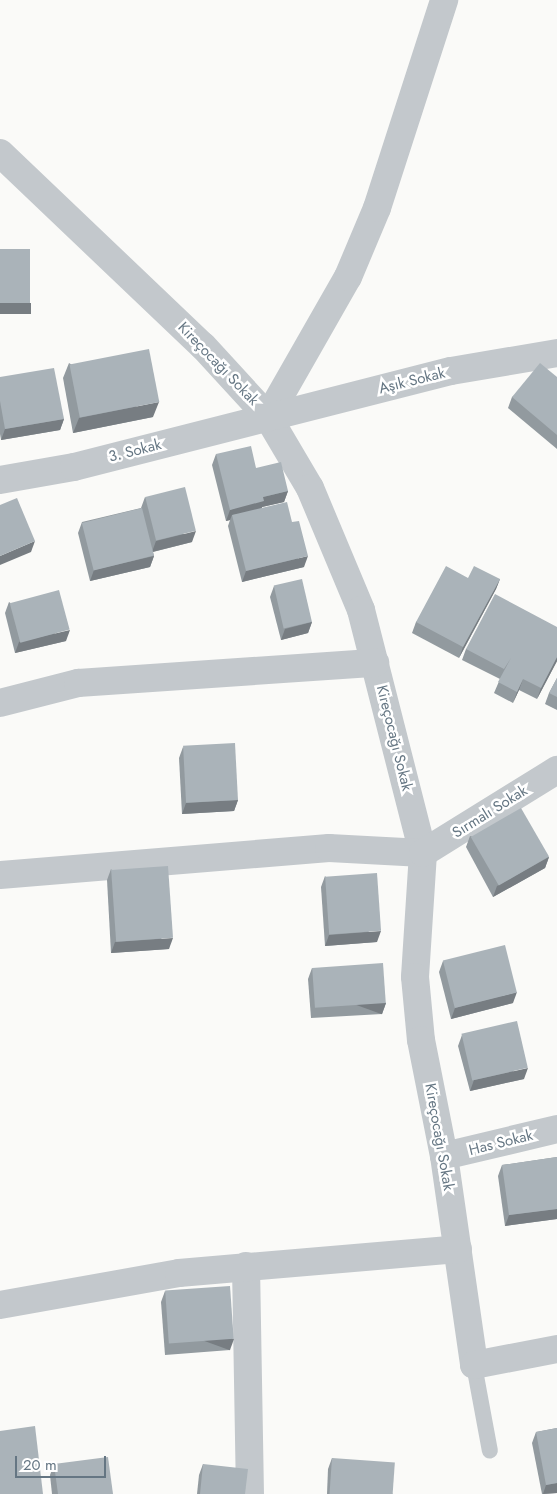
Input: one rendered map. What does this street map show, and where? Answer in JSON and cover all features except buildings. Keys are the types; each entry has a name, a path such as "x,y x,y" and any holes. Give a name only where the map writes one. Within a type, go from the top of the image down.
{"street":[{"path":"268,417 348,277 389,173 444,0"},
{"name":"Kireçocağı Sokak","path":"0,153 203,346 268,417 310,488 361,610 423,853 415,977 421,1040 444,1156 474,1365"},
{"name":"Aşık Sokak","path":"268,417 451,371 557,353"},
{"name":"3. Sokak","path":"0,480 74,467 268,417"},
{"path":"0,703 78,683 375,663"},
{"name":"Sırmalı Sokak","path":"423,853 557,770"},
{"path":"0,875 329,848 423,853"},
{"name":"Has Sokak","path":"444,1156 557,1129"},
{"path":"0,1305 153,1277 246,1266 458,1249"},
{"path":"246,1266 250,1494"},
{"path":"474,1365 557,1349"}],"lane":[{"name":"Kireçocağı Sokak","path":"474,1365 490,1451"}]}
